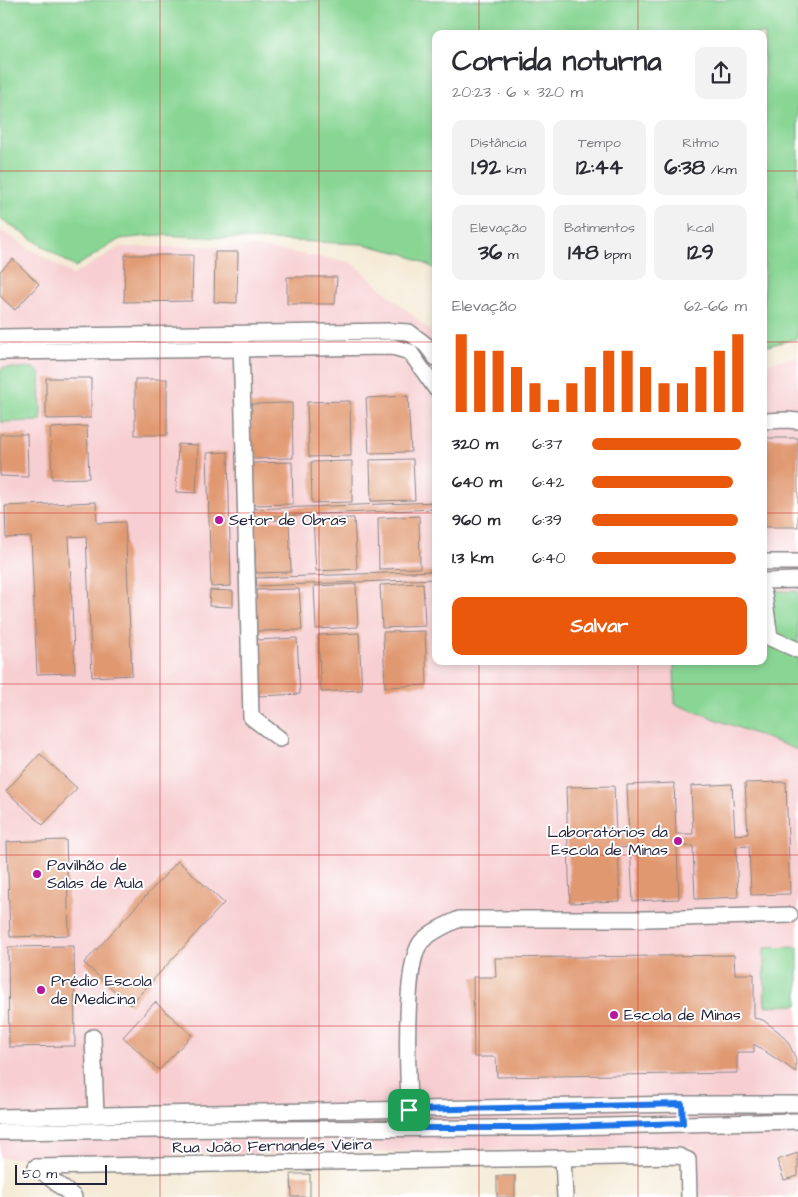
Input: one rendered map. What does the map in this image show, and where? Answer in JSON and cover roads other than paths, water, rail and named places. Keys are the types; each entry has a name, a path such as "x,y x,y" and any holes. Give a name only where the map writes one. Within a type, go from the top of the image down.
{"street":[{"path":"0,337 409,332 426,345 432,353"},
{"path":"241,334 251,717 280,739"},
{"path":"0,352 393,347 410,352 432,383"},
{"path":"767,421 798,421"},
{"path":"767,562 798,562"},
{"path":"767,581 798,580"},
{"path":"767,616 770,638 798,650"},
{"path":"410,1128 407,1015 413,958 421,942 439,929 458,920 647,919 790,915"},
{"path":"93,1038 96,1115"},
{"path":"0,1116 682,1104 798,1104"},
{"path":"682,1104 683,1123"},
{"path":"533,1108 533,1128"},
{"path":"0,1132 533,1128 798,1121"},
{"name":"Rua João Fernandes Vieira","path":"74,1197 36,1168 679,1156 688,1160 689,1197"},
{"path":"563,1158 565,1197"}],"place":[{"name":"Setor de Obras","path":"219,520"},
{"name":"Laboratórios da Escola de Minas","path":"678,841"},
{"name":"Pavilhão de Salas de Aula","path":"37,874"},
{"name":"Prédio Escola de Medicina","path":"41,990"},
{"name":"Escola de Minas","path":"614,1015"}]}
